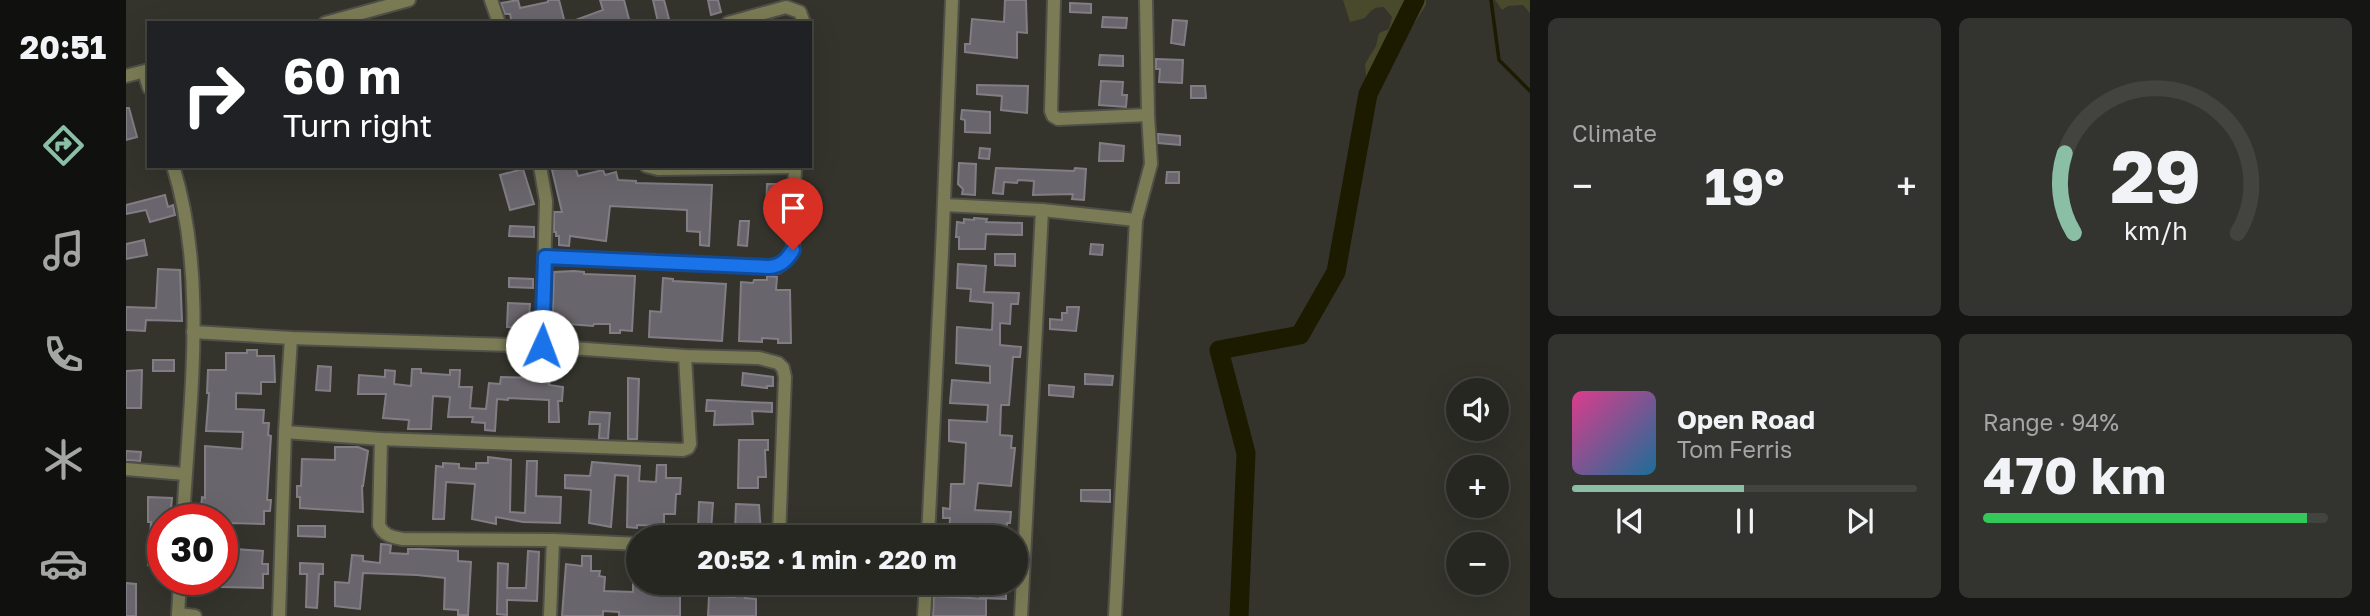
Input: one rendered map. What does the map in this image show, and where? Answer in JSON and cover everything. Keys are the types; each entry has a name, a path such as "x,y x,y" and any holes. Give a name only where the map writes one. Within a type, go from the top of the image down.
{"street":[{"path":"332,21 409,0"},
{"path":"491,0 498,21"},
{"path":"929,525 951,0"},
{"path":"1054,0 1053,116 1058,119 1148,115"},
{"path":"1115,616 1136,220 1152,164 1148,115 1146,0"},
{"path":"735,21 786,7 800,12 803,21"},
{"path":"126,76 146,71"},
{"path":"173,168 192,251 193,332 184,504"},
{"path":"540,168 546,201 542,346"},
{"path":"654,168 726,168"},
{"path":"545,257 777,267 793,250 795,168"},
{"path":"944,205 1042,210 1136,220"},
{"path":"1021,616 1042,210"},
{"path":"193,332 542,346 759,358 778,363 783,368 785,387 779,525"},
{"path":"279,616 291,338"},
{"path":"285,432 381,439 683,450 690,444 685,356"},
{"path":"381,439 379,525 382,532 388,536 403,539 626,543"},
{"path":"126,469 185,474"},
{"path":"550,616 553,540"},
{"path":"179,595 178,615 195,616"},
{"path":"924,616 925,595"}],"shaded area":[{"path":"1343,0 1426,0 1426,5 1368,94 1365,64 1376,46 1379,33 1389,29 1392,17 1381,7 1373,9 1365,18 1350,22"},
{"path":"1495,0 1530,0 1530,13 1523,5 1508,6 1502,10"}],"building":[{"path":"518,0 520,8 548,0 559,0 564,21 512,21 510,14 505,14 501,3"},
{"path":"600,0 624,0 629,21 573,21 603,10"},
{"path":"653,0 664,0 669,19 658,21"},
{"path":"708,0 718,0 721,12 711,15"},
{"path":"1005,0 1026,0 1027,33 1017,32 1017,58 965,52 965,44 970,44 972,19 1004,22"},
{"path":"1070,3 1091,4 1091,13 1070,12"},
{"path":"1103,17 1127,18 1126,28 1102,27"},
{"path":"1173,20 1187,21 1184,45 1171,43"},
{"path":"1100,55 1123,56 1123,66 1099,65"},
{"path":"1156,59 1183,60 1182,83 1159,82 1160,69 1156,69"},
{"path":"1101,81 1123,82 1122,95 1127,95 1126,107 1099,105"},
{"path":"977,85 1028,86 1027,113 1001,110 1002,96 977,94"},
{"path":"1191,86 1205,86 1206,98 1191,98"},
{"path":"126,108 129,108 137,137 126,140"},
{"path":"962,110 990,112 990,133 965,132 965,120 961,119"},
{"path":"1158,134 1180,136 1180,145 1158,143"},
{"path":"1100,143 1124,146 1123,161 1099,161"},
{"path":"980,148 990,149 989,159 979,158"},
{"path":"959,163 976,164 975,195 962,194 963,189 958,184"},
{"path":"576,168 578,176 603,170 605,175 616,172 618,180 636,183 712,185 709,246 700,245 700,232 687,231 687,210 610,206 606,241 570,236 569,246 559,245 559,236 554,232 554,212 562,212 552,170"},
{"path":"996,168 1074,171 1075,168 1086,169 1084,200 1072,199 1073,194 1033,195 1034,181 1004,182 1003,194 993,193"},
{"path":"523,169 534,204 510,210 500,175"},
{"path":"1167,172 1179,172 1179,183 1166,183"},
{"path":"767,184 780,184 780,217 766,215"},
{"path":"165,195 168,207 173,205 175,215 150,222 146,210 126,214 126,205"},
{"path":"964,219 987,219 986,222 1022,223 1022,235 986,234 985,249 959,249 959,237 956,237 957,222 964,223"},
{"path":"740,221 749,221 747,246 738,245"},
{"path":"510,226 534,227 534,237 509,236"},
{"path":"144,240 147,255 126,259 126,244"},
{"path":"1091,244 1103,245 1102,255 1090,254"},
{"path":"995,254 1015,254 1015,266 995,265"},
{"path":"958,264 986,266 984,292 1019,293 1018,304 1011,304 1010,324 1000,323 1000,345 1021,347 1020,357 1013,357 1009,405 1001,405 1000,435 1012,436 1011,448 1015,448 1011,486 978,483 975,510 1011,512 1010,523 1007,525 950,525 950,518 943,518 943,508 950,509 951,484 964,484 966,443 949,441 949,420 987,422 988,405 950,403 952,380 990,383 990,366 956,363 957,327 992,330 993,303 970,301 971,289 957,288"},
{"path":"158,269 180,270 182,321 146,320 145,331 126,330 126,307 156,308"},
{"path":"574,271 584,274 635,276 632,331 610,333 610,324 568,324 567,338 552,337 554,272"},
{"path":"767,276 777,277 776,290 790,290 791,343 778,343 778,339 762,338 762,342 739,341 741,282 767,280"},
{"path":"509,278 533,279 533,288 509,287"},
{"path":"663,278 726,284 722,341 649,337 650,311 661,312"},
{"path":"508,303 530,304 528,328 507,327"},
{"path":"1067,307 1079,307 1076,331 1050,329 1050,319 1062,320 1062,313 1067,313"},
{"path":"247,350 257,350 257,356 274,356 275,382 261,382 261,394 236,393 236,409 264,410 263,423 269,423 268,435 271,436 267,500 271,500 270,511 264,511 264,524 238,523 238,504 201,504 202,497 205,498 205,446 242,449 243,432 206,431 208,370 226,370 226,353 247,353"},
{"path":"153,360 174,360 174,371 153,371"},
{"path":"318,366 331,367 330,391 316,390"},
{"path":"412,369 421,369 421,373 450,375 450,370 460,370 459,387 472,387 470,408 486,409 489,383 500,384 501,377 550,378 549,385 563,387 562,401 558,401 559,422 549,422 549,400 497,399 495,431 485,430 485,423 472,422 473,417 448,417 450,397 433,396 431,429 408,429 409,420 383,418 386,394 358,394 359,375 385,377 385,370 395,371 394,384 411,386"},
{"path":"142,370 141,408 126,408 126,371"},
{"path":"743,373 773,377 773,386 767,388 742,385"},
{"path":"1085,374 1113,376 1112,385 1085,384"},
{"path":"628,378 639,379 637,439 628,439"},
{"path":"1049,385 1074,387 1073,397 1049,395"},
{"path":"707,400 772,403 772,412 752,411 753,424 714,425 715,411 706,411"},
{"path":"590,412 610,413 608,439 599,438 600,424 589,424"},
{"path":"739,440 768,440 768,450 765,450 766,477 758,477 758,488 738,488"},
{"path":"335,447 358,447 368,451 362,486 363,512 300,508 297,486 301,486 302,459 335,460"},
{"path":"126,451 141,452 140,461 126,460"},
{"path":"488,457 511,460 510,512 525,513 527,461 537,461 536,496 561,497 560,523 523,522 496,517 496,524 472,519 475,484 446,482 444,519 433,519 436,466 443,467 443,463 459,464 459,468 476,469 476,463 488,463"},
{"path":"592,462 640,466 639,481 656,482 657,465 666,465 666,478 681,478 680,494 676,494 675,514 664,514 664,525 627,525 628,476 615,475 611,527 589,523 591,490 565,488 565,475 590,476"},
{"path":"1081,490 1110,490 1110,502 1081,501"},
{"path":"148,497 172,498 171,504 148,504"},
{"path":"699,502 713,503 711,525 698,525"},
{"path":"736,504 759,505 760,525 735,525"},
{"path":"298,526 325,526 325,537 298,536"},
{"path":"381,544 391,545 390,553 408,554 408,549 458,551 458,561 471,562 468,615 458,615 458,610 444,609 445,578 417,575 363,573 360,609 335,606 335,582 349,583 352,555 363,556 363,561 380,563"},
{"path":"238,549 263,551 262,564 268,564 268,574 263,574 263,588 238,587"},
{"path":"528,551 539,552 537,601 507,600 507,615 497,614 498,563 508,564 507,588 526,588"},
{"path":"582,556 591,556 591,571 600,571 599,576 605,577 604,591 626,592 626,595 680,596 680,616 619,616 619,612 603,611 603,616 562,616 566,564 582,566"},
{"path":"300,563 323,564 323,574 319,574 317,608 306,607 307,574 300,574"},
{"path":"126,583 136,584 136,616 126,616"},
{"path":"745,595 745,598 756,599 756,616 708,616 709,596"},
{"path":"980,595 1006,595 1006,599 980,598"},
{"path":"934,596 986,599 986,616 933,616"}],"waterway":[{"path":"1239,616 1246,453 1219,350 1300,335 1336,272 1368,94 1415,0"},
{"path":"1491,0 1499,60 1530,91"}],"route":[{"path":"542,346 545,257 777,267 793,250"}]}
